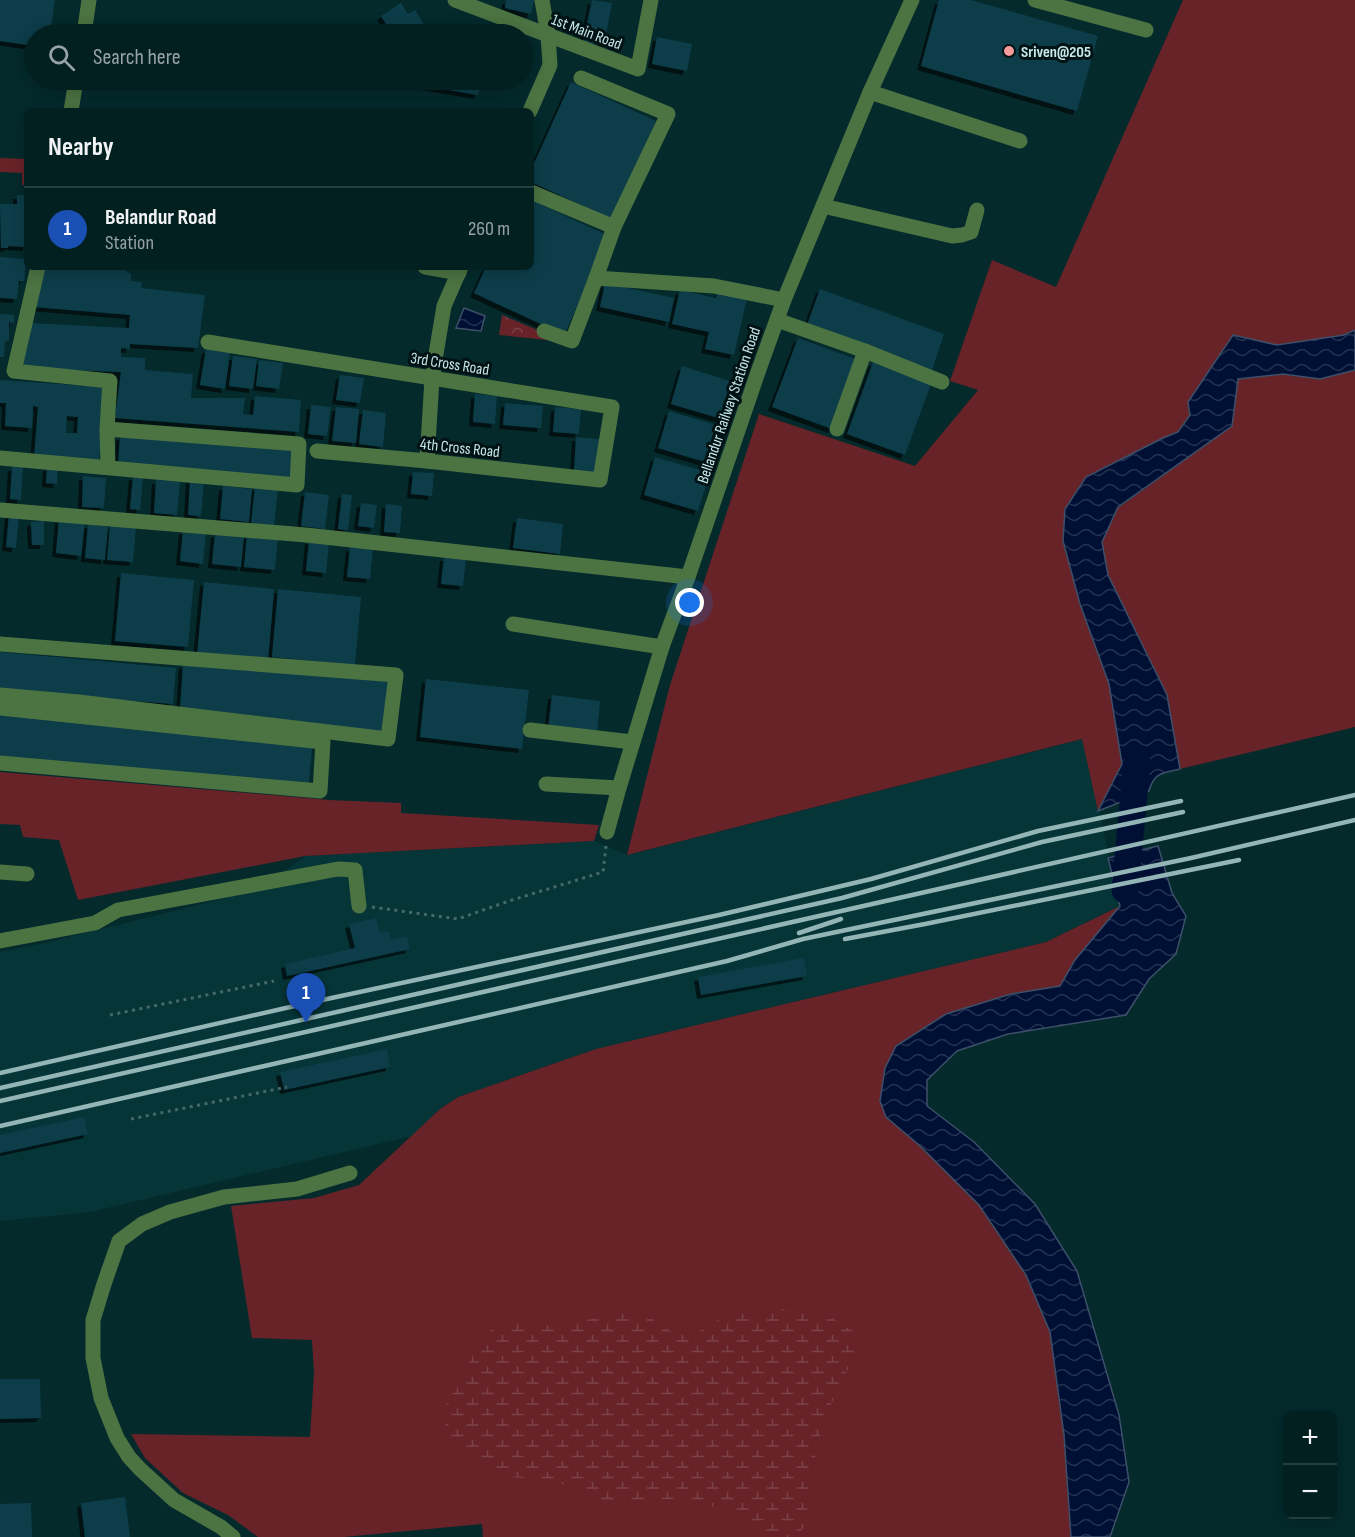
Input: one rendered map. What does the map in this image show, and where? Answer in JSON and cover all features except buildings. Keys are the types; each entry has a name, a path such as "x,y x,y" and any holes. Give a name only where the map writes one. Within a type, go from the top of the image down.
{"street":[{"path":"85,24 89,0"},
{"name":"1st Main Road","path":"455,0 519,24"},
{"path":"531,108 550,65 542,0"},
{"name":"1st Main Road","path":"534,30 638,69 651,0"},
{"name":"Bellandur Railway Station Road","path":"607,832 662,647 784,300 870,92 912,0"},
{"path":"1035,0 1146,30"},
{"path":"544,330 572,341 614,227 668,114 581,78"},
{"path":"71,108 74,90"},
{"path":"870,92 1020,141"},
{"path":"534,193 614,227"},
{"path":"823,206 952,236 971,232 977,210"},
{"path":"37,270 14,371 110,381 106,429 108,467"},
{"path":"427,461 432,378 444,306 460,270"},
{"path":"596,278 714,286 784,300"},
{"path":"777,320 865,351 942,382"},
{"name":"3rd Cross Road","path":"208,342 612,407 600,480"},
{"path":"837,429 865,351"},
{"path":"0,458 297,485 299,444 106,429"},
{"name":"4th Cross Road","path":"317,451 600,480"},
{"path":"0,510 306,535 688,577"},
{"path":"513,624 662,647"},
{"path":"0,644 396,675 388,739 79,702 0,695"},
{"path":"0,708 324,742 320,791 0,763"},
{"path":"530,730 632,742"},
{"path":"546,784 619,788"},
{"path":"0,941 95,923 118,910 338,868 355,870 359,906"},
{"path":"0,872 27,874"},
{"path":"233,1537 221,1527 174,1500 140,1469 117,1438 101,1398 93,1358 93,1320 104,1284 118,1241 142,1224 189,1206 224,1197 297,1189 350,1173"}],"path":[{"path":"359,906 458,919 603,872 607,832"},
{"path":"110,1015 274,981"},
{"path":"131,1119 287,1087"}],"shaded area":[{"path":"1083,739 1120,906 1046,942 596,1049 458,1097 440,1109 412,1136 90,1212 0,1221 0,952 261,889 305,856 594,841 628,855"}],"green space":[{"path":"1183,0 1355,0 1355,330 1344,335 1277,345 1233,335 1190,415 1178,432 1163,438 1065,509 1063,541 1080,604 1109,684 1122,764 1098,811 1082,739 627,855 670,685 759,414 915,466 978,390 950,381 992,260 1056,287"},
{"path":"0,158 24,159 24,185 22,185 22,173 0,172"},
{"path":"502,315 549,335 548,340 499,335"},
{"path":"1355,370 1355,727 1180,769 1167,695 1108,575 1102,542 1118,508 1232,426 1238,379 1283,374 1320,379"},
{"path":"0,772 329,800 401,803 401,813 599,825 594,841 305,856 78,900 59,840 23,837 20,825 0,824"},
{"path":"1120,906 1075,960 1060,986 1011,994 946,1014 886,1117 919,1144 979,1205 1026,1275 1050,1332 1064,1435 1071,1537 483,1537 482,1524 344,1537 258,1537 228,1515 183,1493 145,1458 131,1434 310,1437 314,1373 312,1340 252,1338 231,1206 314,1198 359,1185 440,1109 458,1097 596,1049 1046,942"},
{"path":"629,1309 646,1315 670,1331 686,1335 695,1334 728,1313 780,1309 832,1318 854,1332 855,1354 824,1419 809,1485 806,1526 794,1537 769,1537 724,1511 691,1498 607,1502 589,1499 555,1480 510,1477 481,1464 454,1444 441,1415 485,1333 509,1322 561,1327"}],"water":[{"path":"464,308 485,316 481,331 456,328"},
{"path":"1355,330 1355,370 1320,379 1283,374 1238,379 1232,426 1118,507 1102,542 1108,575 1167,695 1180,769 1157,777 1149,791 1098,811 1122,764 1109,684 1080,604 1063,541 1065,509 1086,477 1178,432 1190,415 1188,402 1233,335 1277,345 1344,335"},
{"path":"1158,846 1172,893 1186,916 1176,954 1149,979 1126,1015 1008,1034 957,1051 927,1080 927,1106 974,1142 1035,1204 1077,1271 1119,1415 1129,1482 1110,1537 1071,1537 1064,1435 1050,1332 1026,1275 979,1205 919,1145 886,1117 880,1101 885,1068 896,1046 946,1014 1011,994 1060,986 1075,960 1120,906 1108,858"}],"waterway":[{"path":"1125,890 1137,761"}],"railway":[{"path":"0,1101 1355,795"},
{"path":"0,1073 299,1005 719,915 871,879 1038,831 1181,801"},
{"path":"0,1088 842,898 1042,842 1183,812"},
{"path":"0,1126 727,961 803,939 1191,858 1355,820"},
{"path":"845,939 1239,860"},
{"path":"799,933 841,919"}],"place":[{"name":"Sriven@205","path":"1009,51"},
{"name":"Belandur Road","path":"306,1023"}]}
